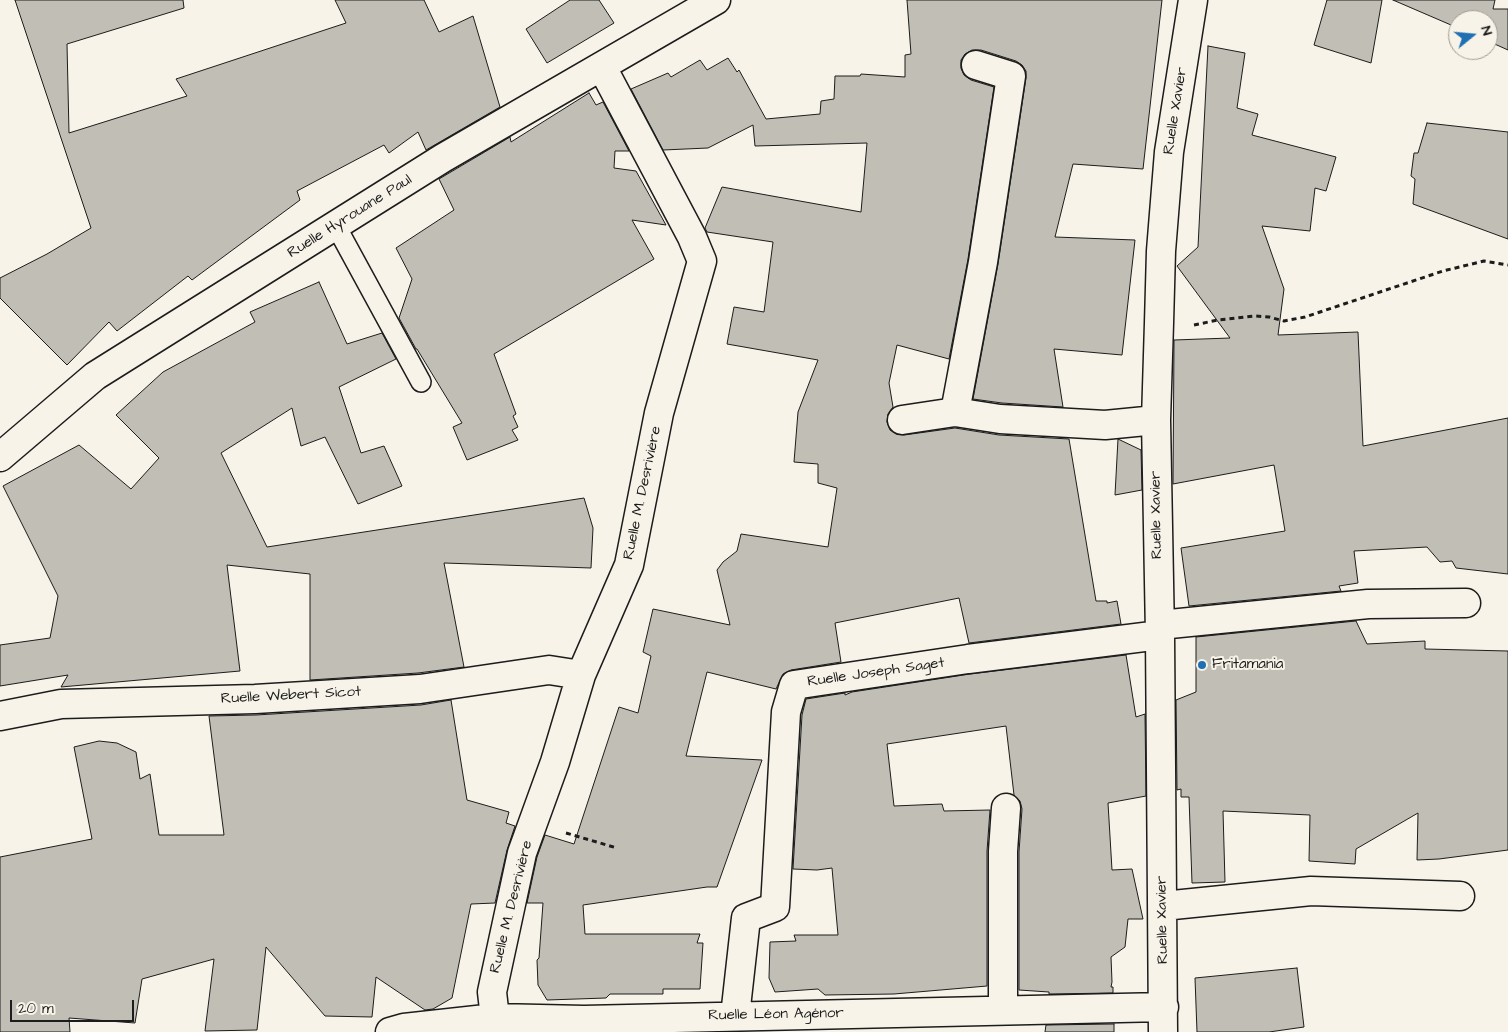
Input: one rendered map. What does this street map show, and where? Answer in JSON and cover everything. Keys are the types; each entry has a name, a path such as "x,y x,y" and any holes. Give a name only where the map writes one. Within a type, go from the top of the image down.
{"street":[{"name":"Ruelle Hyrouane Paul","path":"0,457 95,376 444,158 716,0"},
{"name":"Ruelle Xavier","path":"1164,1019 1156,420 1158,324 1161,251 1169,152 1193,0"},
{"path":"955,412 984,262 1011,76 976,65"},
{"name":"Ruelle M. Desrivière","path":"495,1018 492,992 522,853 555,762 581,675 629,565 659,413 702,261 692,237 602,67"},
{"path":"902,420 955,412 1000,419 1105,425 1156,420"},
{"path":"1160,630 1368,604 1466,603"},
{"name":"Ruelle Joseph Saget","path":"735,1016 746,918 774,908 786,712 794,685 1160,630"},
{"name":"Ruelle Webert Sicot","path":"0,716 61,704 254,699 420,689 549,670 581,675"},
{"path":"1003,1010 1003,851 1006,808"},
{"path":"1163,906 1311,891 1460,896"},
{"name":"Ruelle Léon Agénor","path":"390,1032 404,1028 495,1018 584,1020 1003,1010 1164,1019"}],"lane":[{"path":"336,226 421,382"}],"path":[{"path":"1158,324 1182,328 1218,320 1255,316 1284,321 1305,317 1443,271 1484,262 1508,265"},
{"path":"534,824 617,848"}],"building":[{"path":"15,0 183,0 184,8 67,44 69,133 187,96 176,79 346,23 335,0 424,0 439,32 473,16 500,107 426,150 418,132 389,153 384,145 297,191 300,200 192,280 188,276 117,331 109,322 67,365 0,298 0,278 47,254 91,228"},
{"path":"570,0 599,0 614,23 547,63 526,29"},
{"path":"907,0 1162,0 1143,169 1073,164 1055,237 1135,240 1122,355 1054,349 1063,407 973,399 998,264 1026,71 1016,61 981,50 972,50 965,54 961,60 961,68 964,75 971,80 994,87 968,259 949,359 897,345 889,383 893,407 888,414 887,422 890,430 896,434 904,435 955,428 999,435 1069,439 1096,601 1107,601 1107,603 1117,601 1121,624 969,643 959,598 835,623 841,662 791,670 783,674 776,689 707,672 686,756 762,760 717,887 583,905 585,934 700,934 697,943 703,943 700,989 663,989 663,994 610,994 606,998 547,1000 538,985 537,960 539,958 543,903 527,903 537,857 545,835 574,844 619,707 638,713 651,656 643,652 653,609 730,625 717,570 723,562 737,551 741,534 828,547 837,488 818,483 818,464 794,462 798,412 818,360 727,344 734,307 764,312 773,242 707,232 705,228 722,187 861,212 867,143 755,146 753,125 708,148 663,150 631,89 668,73 671,77 700,60 707,70 728,58 737,72 739,70 766,119 820,114 821,101 834,99 835,76 860,76 861,74 905,77 905,55 911,54"},
{"path":"1327,0 1382,0 1371,63 1314,45"},
{"path":"1393,0 1495,0 1493,9 1508,9 1508,50 1498,46 1498,10 1448,10 1448,24"},
{"path":"1208,46 1245,53 1237,108 1258,114 1252,135 1336,157 1326,191 1315,188 1310,231 1262,226 1284,289 1278,335 1358,332 1363,446 1508,418 1508,574 1456,568 1452,561 1440,562 1427,547 1354,551 1358,583 1339,586 1341,591 1189,606 1181,548 1285,531 1274,465 1173,484 1174,340 1230,338 1177,266 1198,247"},
{"path":"589,93 596,105 603,102 629,151 615,151 614,168 636,171 666,225 632,220 654,259 494,354 516,414 513,416 518,427 512,430 518,440 467,460 453,427 462,423 399,318 412,279 396,248 454,210 439,179 510,137 511,142"},
{"path":"1427,123 1508,132 1508,239 1413,204 1415,179 1411,176 1414,153 1418,153"},
{"path":"319,282 347,344 382,333 396,359 339,387 361,453 384,446 402,486 358,504 325,437 301,446 292,408 221,453 267,547 584,498 593,528 591,568 444,563 464,667 418,673 310,680 310,574 227,565 240,671 61,687 68,675 0,686 0,645 50,638 58,596 3,486 79,445 131,489 159,458 116,415 163,372 255,322 250,312"},
{"path":"1118,439 1141,450 1142,490 1115,495"},
{"path":"1356,621 1367,644 1425,641 1425,649 1508,651 1508,850 1417,860 1418,813 1356,849 1355,864 1309,861 1310,815 1223,811 1225,882 1192,883 1189,797 1181,797 1181,789 1177,790 1176,700 1196,692 1196,637"},
{"path":"1126,655 1136,717 1145,714 1146,796 1108,803 1112,870 1132,869 1143,919 1128,919 1125,947 1111,957 1111,987 1113,987 1113,993 1049,994 1049,992 1019,990 1019,852 1022,809 1020,801 1014,795 1006,726 887,744 894,806 942,804 944,811 990,810 987,851 987,986 894,994 825,995 818,989 775,992 769,978 770,942 796,941 794,935 838,935 832,868 817,870 793,869 802,715 806,699 845,693 845,695 852,692 970,674"},
{"path":"451,700 467,800 509,812 506,823 515,826 507,850 495,903 471,904 452,998 433,1009 425,1010 376,977 372,1017 325,1016 266,947 257,1030 205,1031 214,959 142,979 135,1023 69,1018 70,1032 0,1032 0,857 92,839 74,747 99,741 117,743 136,752 140,779 150,774 159,835 224,835 209,716 421,705"},
{"path":"1297,968 1304,1027 1269,1032 1197,1032 1195,978"},
{"path":"1114,1024 1114,1032 1045,1032 1046,1025"}],"place":[{"name":"Fritamania","path":"1202,665"}]}
